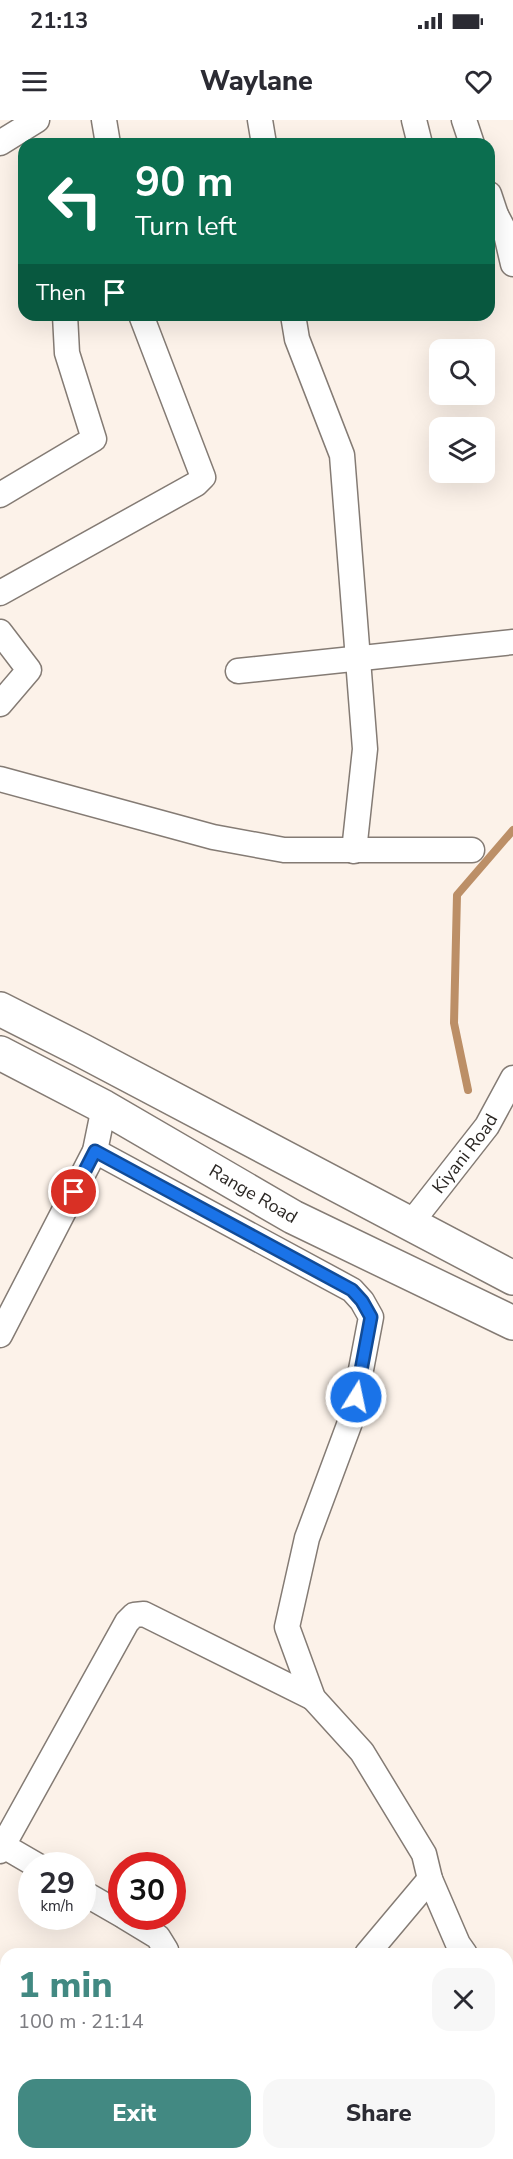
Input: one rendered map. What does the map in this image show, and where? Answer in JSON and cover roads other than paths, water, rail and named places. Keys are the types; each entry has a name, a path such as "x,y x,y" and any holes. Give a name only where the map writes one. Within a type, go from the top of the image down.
{"main road":[{"path":"0,1010 513,1278"},
{"name":"Range Road","path":"0,1053 104,1107 293,1217 513,1323"}],"street":[{"path":"0,143 37,120"},
{"path":"104,120 107,138"},
{"path":"260,120 263,138"},
{"path":"414,120 418,138"},
{"path":"464,120 470,138"},
{"path":"495,215 506,234 513,264"},
{"path":"0,495 94,439 67,353 65,321"},
{"path":"0,593 196,484 203,477 143,321"},
{"path":"294,321 297,339 342,455 365,749 354,851"},
{"path":"0,632 29,670 0,704"},
{"path":"238,671 513,642"},
{"path":"0,779 213,837 284,850 472,850"},
{"name":"Kiyani Road","path":"411,1223 487,1125 513,1078"},
{"path":"0,1335 95,1151 104,1107"},
{"path":"95,1151 352,1290 362,1301 371,1317 352,1417 307,1538 286,1627 313,1698"},
{"path":"18,1856 1,1847 127,1622 134,1615 144,1614 313,1698 362,1752 424,1854 429,1879 461,1948"},
{"path":"371,1948 429,1879"},
{"path":"146,1930 158,1937 165,1948"}],"waterway":[{"path":"468,1090 454,1023 457,895 513,830"}]}
